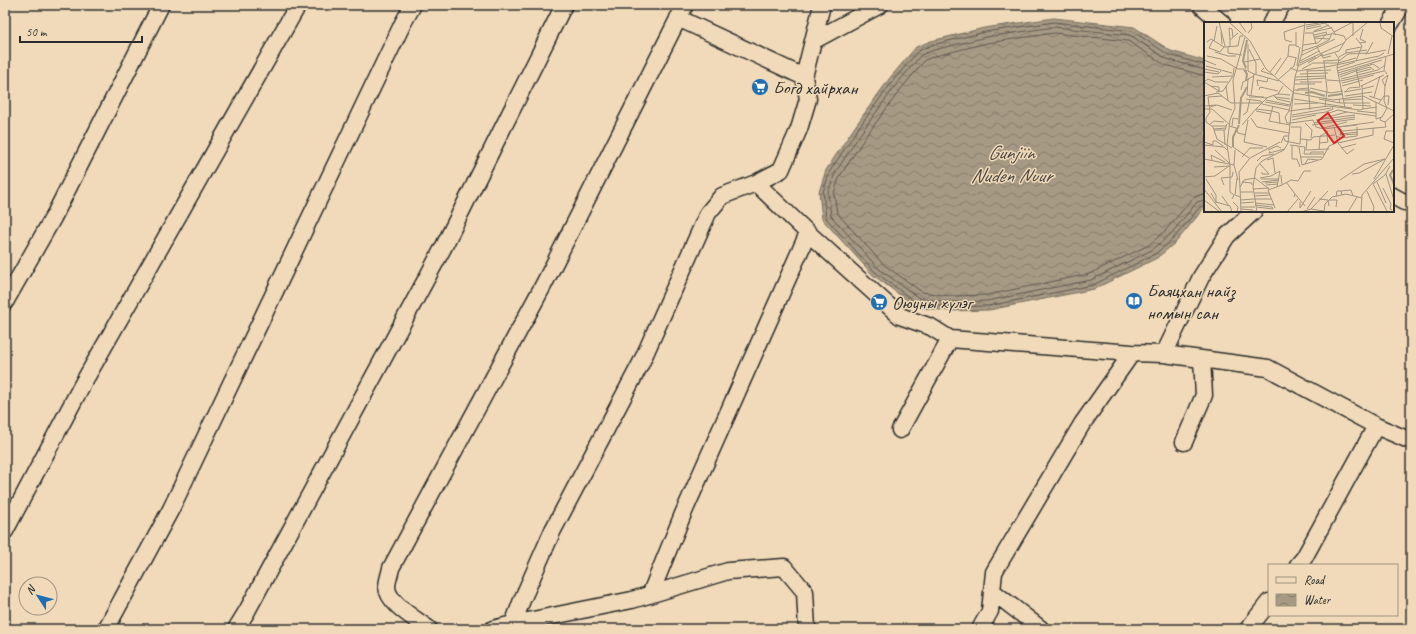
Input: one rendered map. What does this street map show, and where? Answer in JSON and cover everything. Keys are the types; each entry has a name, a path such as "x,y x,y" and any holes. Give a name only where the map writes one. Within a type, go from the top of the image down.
{"street":[{"path":"5,302 54,216 161,5"},
{"path":"5,531 82,385 298,5"},
{"path":"106,629 171,509 403,23 413,5"},
{"path":"236,629 443,248 564,5"},
{"path":"513,624 552,530 641,363 708,213 722,196 756,183 781,170 798,129 808,99 804,77 822,5"},
{"path":"1201,5 1221,22"},
{"path":"1272,22 1282,5"},
{"path":"1392,22 1402,5"},
{"path":"813,41 877,6"},
{"path":"429,629 400,607 391,598 387,587 391,568 544,284 681,12 804,77"},
{"path":"756,183 808,233 900,316 931,327 950,338 1132,353 1164,354 1268,368 1376,426 1411,441"},
{"path":"1394,197 1404,202 1411,201"},
{"path":"1164,354 1201,277 1227,236 1253,212"},
{"path":"650,595 683,514 808,233"},
{"path":"900,430 950,338"},
{"path":"980,629 990,611 994,572 1082,424 1132,353"},
{"path":"1184,442 1204,395 1202,359"},
{"path":"1299,564 1304,558 1376,426"},
{"path":"493,629 632,600 728,571 784,567 805,592 807,629"},
{"path":"992,591 1041,629"},
{"path":"1248,629 1268,603"}],"water":[{"name":"Gunjiin Nuden Nuur","path":"1054,18 1134,27 1171,51 1204,61 1204,208 1176,242 1157,258 1094,289 989,310 949,311 916,307 873,275 822,219 819,192 826,170 889,79 916,47 931,41 984,28"}],"place":[{"name":"Богд хайрхан","path":"760,87"},
{"name":"Баяцхан найз номын сан","path":"1134,301"},
{"name":"Оюуны хүлэг","path":"879,302"}]}
